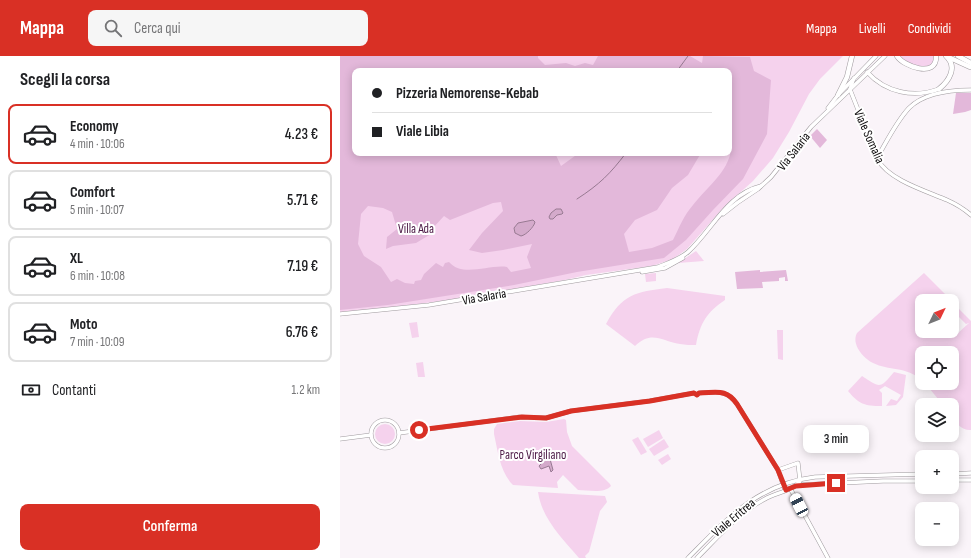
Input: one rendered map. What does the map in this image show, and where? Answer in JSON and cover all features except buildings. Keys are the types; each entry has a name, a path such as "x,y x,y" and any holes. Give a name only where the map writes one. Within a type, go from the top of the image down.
{"highway":[{"path":"838,95 847,77 852,56"},
{"path":"897,56 903,62 924,70 936,63 936,56"},
{"path":"946,56 971,66"},
{"path":"939,89 948,81 952,70 950,61 946,56"},
{"path":"951,56 971,66"},
{"path":"958,56 971,66"}],"street":[{"name":"Via Salaria","path":"824,114 838,95 876,56"},
{"name":"Via Salaria","path":"340,314 429,305 579,279 665,268 687,255 729,205 745,192 761,186 769,180 824,114 885,56"},
{"path":"868,72 879,83 888,88 902,92 921,94 939,89"},
{"path":"850,89 854,78"},
{"name":"Viale Somalia","path":"850,89 877,158 882,166 892,175 949,201 971,215"},
{"path":"877,158 897,125 913,104 942,92 971,90"},
{"path":"921,94 923,99"},
{"path":"399,432 522,417 546,418 571,411 697,393 724,393 734,399 778,470 786,490"},
{"path":"384,420 389,420 394,423 399,432 396,443 386,448 378,445 373,440 371,435 374,424 384,420"},
{"path":"340,439 371,435"},
{"path":"778,470 798,463 801,480 796,486"},
{"path":"959,474 971,473"},
{"name":"Viale Eritrea","path":"688,558 739,509 755,498 783,484 824,477 887,475 892,478"},
{"path":"892,478 915,475"},
{"path":"882,481 881,478 883,476"},
{"path":"892,478 915,480"},
{"name":"Viale Eritrea","path":"697,558 745,512 766,498 790,488 796,486 882,481 892,478"},
{"path":"959,480 971,480"},
{"path":"790,488 828,558"}],"green space":[{"name":"Villa Ada","path":"340,56 843,56 820,79 809,94 773,158 753,181 724,207 687,249 673,259 652,266 586,275 456,299 388,308 340,312"},
{"name":"Villa Ada","path":"340,56 538,56 538,58 545,65 566,63 575,66 585,63 593,65 598,56 690,56 702,63 703,56 750,57 754,71 771,80 767,134 743,179 686,240 664,258 577,272 514,285 388,305 340,310","holes":["352,68 732,68 732,156 729,156 722,172 687,213 673,240 652,248 629,252 624,234 635,220 657,210 672,188 688,175 699,156 575,156 561,166 556,156 352,156","501,202 503,211 482,233 469,250 482,253 532,244 527,257 531,268 511,272 507,267 469,270 455,267 449,262 445,263 443,267 436,263 424,274 421,280 415,281 414,284 405,283 397,279 391,282 381,267 364,256 358,244 361,214 368,206 383,208 392,212 397,229 387,237 386,249 393,246 416,243 431,234 432,229 444,216 450,220 493,203","518,223 534,226 524,235 518,235 514,231 514,228"]},
{"path":"899,56 935,56 932,65 923,68 904,61"},
{"path":"956,93 971,93 971,110 953,114"},
{"path":"817,129 827,140 820,148 810,136"},
{"path":"696,251 704,261 678,263"},
{"path":"760,270 760,272 786,270 788,281 785,281 785,277 779,278 779,281 762,282 763,288 737,289 735,272"},
{"path":"656,273 656,281 646,282 645,274"},
{"path":"924,273 945,294 915,294 915,338 959,338 959,332 969,323 966,324 959,317 959,309 971,321 971,430 962,428 959,426 959,398 937,398 931,390 959,390 959,346 915,346 915,376 869,361 865,358 857,346 857,333"},
{"path":"667,288 725,296 725,300 713,309 702,324 696,345 673,343 652,338 641,341 635,346 606,324 624,300 638,293"},
{"path":"417,322 419,337 412,338 409,323"},
{"path":"777,330 783,330 783,360 778,359"},
{"path":"423,362 425,377 418,377 416,363"},
{"path":"894,372 906,375 903,397 896,405 886,406 891,399 897,401 901,395 885,386 879,390 882,393 882,406 866,405 855,399 848,391 862,376 873,383 880,385"},
{"name":"Parco Virgiliano","path":"566,420 567,432 572,446 611,486 600,491 578,490 563,475 557,482 558,488 513,485 502,468 498,455 494,434 494,429 497,424 520,421 546,422"},
{"path":"385,424 392,427 395,434 392,441 385,444 378,441 375,434 378,427"},
{"path":"659,430 663,438 648,447 643,439"},
{"path":"638,437 647,452 641,455 632,440"},
{"path":"664,439 669,447 654,456 649,449"},
{"path":"668,454 671,459 662,465 658,460"},
{"path":"538,492 605,496 607,502 600,511 589,552 585,556 586,558 579,558 554,528 540,502"}],"shaded area":[{"path":"556,209 561,209 563,213 557,215 553,219 550,219 549,217 551,213"},
{"path":"533,220 535,222 534,224 525,234 521,236 515,233 514,228 518,223"},
{"path":"543,459 550,459 553,470 551,472 549,466 541,469 539,466 543,462"}],"waterway":[{"path":"679,68 688,56"},
{"path":"577,199 604,178 624,156"}],"route":[{"path":"419,430 522,417 542,418 565,412 650,401 694,393 697,395 699,393 722,392 731,396 735,400 778,470 786,490 796,486 836,483"}]}
